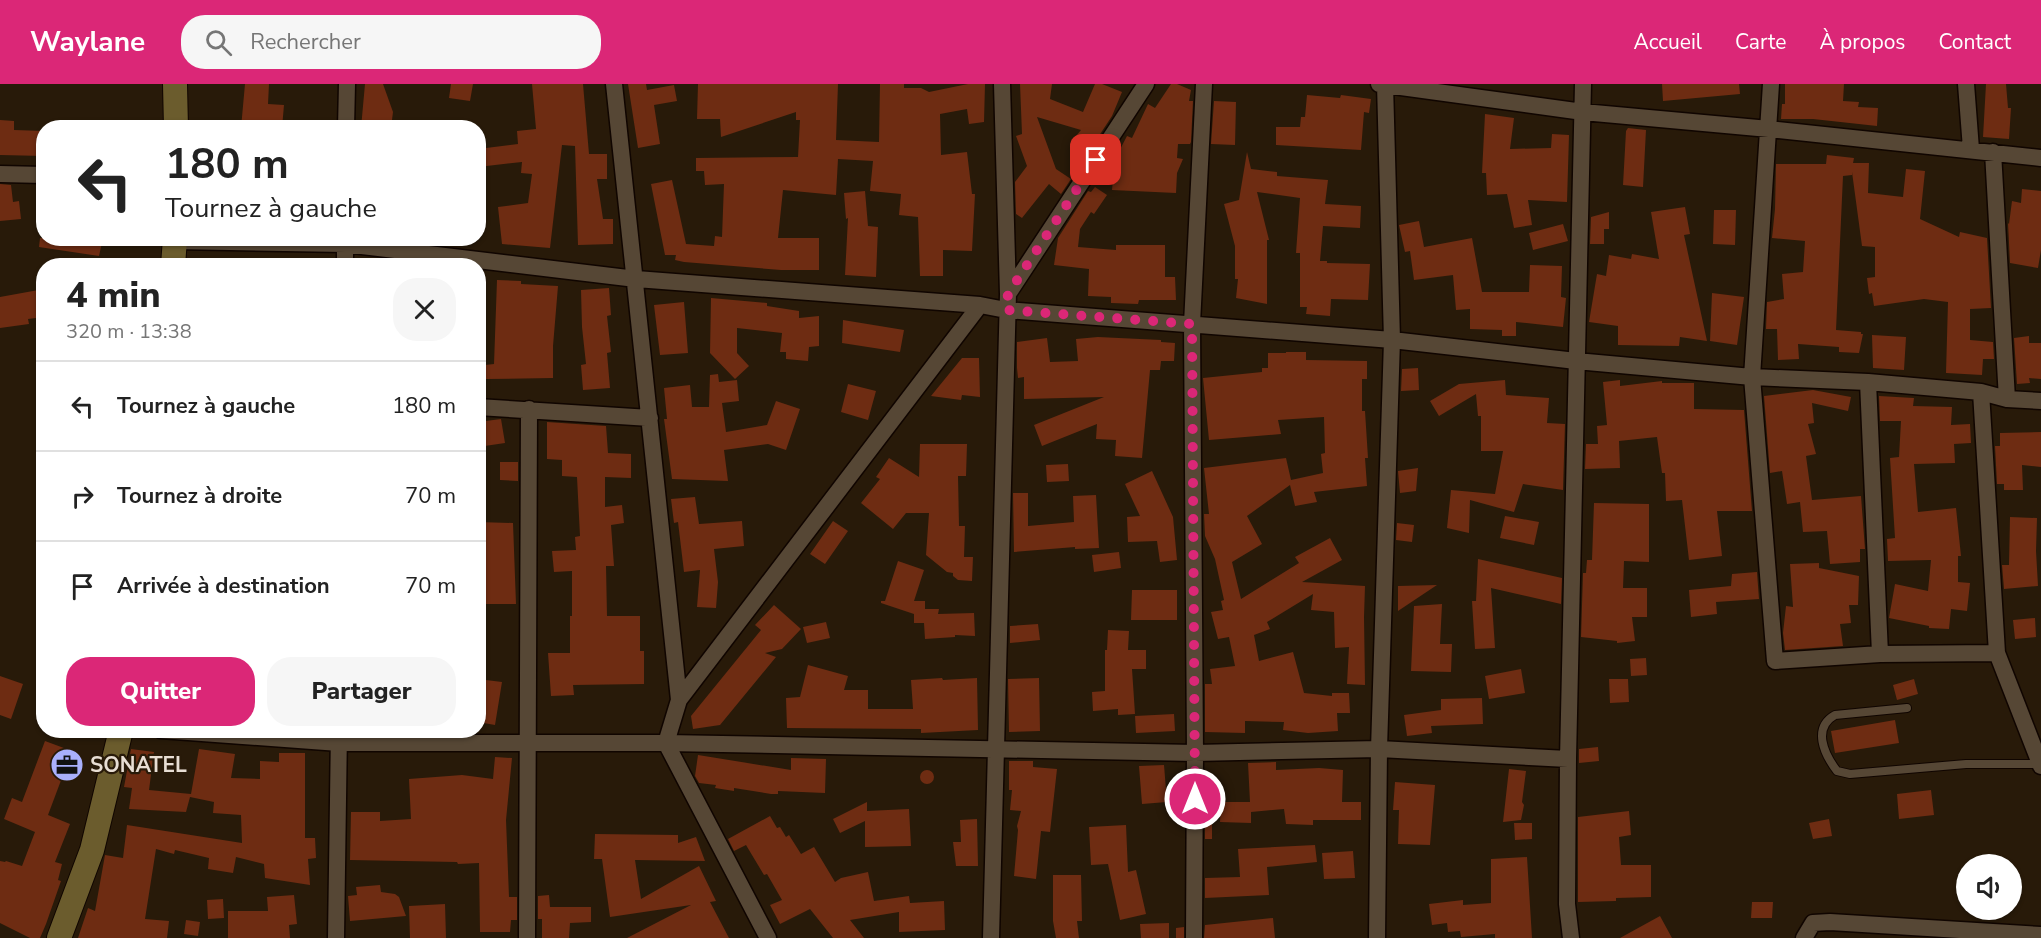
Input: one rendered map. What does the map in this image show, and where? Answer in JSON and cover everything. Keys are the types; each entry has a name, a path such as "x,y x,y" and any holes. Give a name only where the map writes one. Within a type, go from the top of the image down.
{"main road":[{"path":"176,84 176,120"},
{"path":"59,938 92,850 119,738"}],"street":[{"path":"346,120 347,84"},
{"path":"614,84 679,700"},
{"path":"991,938 1007,302 1002,84"},
{"path":"1007,302 1146,84"},
{"path":"1194,938 1196,753 1192,324 1204,84"},
{"path":"1379,84 1583,112 1971,149 2041,158"},
{"path":"1377,938 1379,749 1392,340 1385,84"},
{"path":"1571,938 1567,904 1568,759 1583,84"},
{"path":"1771,84 1752,377 1775,661 1880,654 1997,653"},
{"path":"1966,84 1971,149"},
{"path":"1993,152 2007,399"},
{"path":"0,174 36,175"},
{"path":"383,246 475,258"},
{"path":"486,259 636,279 980,305 1007,302 1192,324 1392,340 1576,361 1752,377 1868,382 1981,392 2007,399 2041,401"},
{"path":"768,938 666,743 679,700 980,305"},
{"path":"1868,382 1880,654"},
{"path":"1981,392 1997,653 2041,765"},
{"path":"486,407 650,418"},
{"path":"527,938 529,409"},
{"path":"336,938 339,738"},
{"path":"377,738 1196,753 1379,749 1568,759"},
{"path":"1804,938 1814,923 1830,922 2041,935"}],"lane":[{"path":"1906,708 1835,715 1828,719 1823,725 1823,747 1837,771 1850,774 1966,764 2041,765"}],"building":[{"path":"245,84 269,84 268,104 284,105 283,120 242,120"},
{"path":"365,84 383,84 393,112 392,120 362,120"},
{"path":"451,84 473,84 470,101 449,98"},
{"path":"532,84 583,84 589,154 607,154 607,179 597,179 603,219 613,219 613,244 578,245 575,146 562,145 550,248 502,244 498,207 528,203 532,174 521,173 522,162 486,166 486,148 518,144 517,131 536,129"},
{"path":"628,84 646,84 647,90 674,85 677,101 654,105 660,144 638,148"},
{"path":"698,84 838,84 836,140 879,142 880,84 904,84 904,88 921,88 929,92 968,84 985,84 984,122 969,124 967,109 940,114 941,155 967,152 972,194 975,194 972,251 943,250 943,276 920,276 918,217 899,215 901,194 870,191 873,161 838,159 836,195 783,190 778,238 819,238 819,270 781,270 684,262 675,260 676,255 665,255 651,184 672,180 686,244 714,246 715,236 722,237 724,184 705,185 704,171 696,171 696,158 798,157 800,120 796,120 796,112 721,137 720,119 697,119"},
{"path":"1020,84 1052,84 1050,99 1083,112 1095,84 1102,84 1122,92 1112,116 1087,154 1071,142 1081,130 1037,117 1056,169 1071,179 1061,194 1049,184 1022,218 1016,214 1015,182 1027,166 1016,136 1022,134"},
{"path":"1171,84 1191,90 1189,101 1193,101 1191,142 1190,144 1178,144 1177,158 1183,159 1177,173 1176,193 1112,190 1115,159 1127,136 1132,138 1148,104 1155,108"},
{"path":"1662,84 1739,84 1740,94 1663,101"},
{"path":"1785,84 1844,84 1843,101 1859,102 1858,107 1878,108 1877,126 1813,119 1781,119 1782,104 1785,104"},
{"path":"1986,84 2006,84 2008,108 2011,108 2009,139 1983,137"},
{"path":"1307,95 1340,98 1341,95 1371,99 1369,113 1364,112 1361,150 1276,145 1276,127 1300,127 1301,117 1305,117"},
{"path":"1214,101 1236,102 1235,145 1211,144"},
{"path":"1485,114 1514,118 1510,149 1551,148 1552,134 1569,135 1567,202 1528,200 1532,225 1514,228 1507,194 1487,195 1486,173 1482,173"},
{"path":"0,120 14,121 14,130 36,131 36,156 0,155"},
{"path":"1628,128 1646,130 1643,187 1623,185"},
{"path":"1247,152 1251,169 1277,172 1277,176 1328,180 1325,204 1361,206 1360,228 1323,226 1320,261 1370,264 1368,300 1331,299 1330,316 1306,314 1307,307 1300,307 1300,253 1296,253 1300,198 1257,192 1269,240 1267,240 1267,304 1236,298 1238,279 1235,279 1235,246 1224,204 1239,200"},
{"path":"1827,155 1854,158 1853,163 1869,163 1868,193 1903,197 1906,169 1925,171 1920,219 1959,237 1960,232 1987,238 1991,308 1970,309 1970,340 1993,342 1994,359 1983,359 1982,375 1946,373 1948,302 1924,299 1874,306 1872,293 1869,294 1867,278 1875,277 1875,247 1862,246 1852,172 1852,175 1843,176 1836,330 1863,334 1859,353 1839,352 1839,347 1798,344 1799,359 1778,360 1777,329 1766,329 1767,302 1784,299 1782,274 1803,272 1805,241 1772,238 1776,164 1826,164"},
{"path":"0,184 11,185 13,202 19,201 21,219 0,221"},
{"path":"1095,187 1107,195 1094,214 1091,212 1080,229 1078,247 1116,250 1116,245 1165,245 1165,277 1175,277 1176,300 1139,300 1138,304 1111,303 1111,297 1088,296 1089,269 1054,265 1058,238 1088,191 1091,192"},
{"path":"2022,189 2041,191 2041,250 2038,268 2010,263 2008,223 2012,201 2021,203"},
{"path":"865,191 868,226 878,227 876,277 845,275 848,218 846,219 844,193"},
{"path":"1685,207 1690,234 1684,235 1707,341 1680,337 1679,346 1618,345 1618,326 1589,322 1597,274 1606,276 1609,255 1631,259 1632,254 1659,259 1651,212"},
{"path":"1714,210 1736,210 1735,245 1713,244"},
{"path":"1609,212 1609,229 1604,229 1604,244 1590,244 1591,217"},
{"path":"1419,221 1424,247 1472,238 1482,292 1529,292 1530,265 1562,266 1561,297 1566,298 1563,327 1516,322 1516,336 1502,336 1502,330 1470,329 1470,309 1456,310 1453,275 1414,280 1410,251 1405,252 1399,225"},
{"path":"1563,224 1568,241 1533,250 1529,233"},
{"path":"39,246 101,246 99,256"},
{"path":"497,280 558,286 553,378 486,379 486,365 494,364"},
{"path":"609,288 611,315 607,316 611,352 607,353 610,388 583,390 581,365 586,364 581,290"},
{"path":"36,290 36,318 28,319 29,324 0,328 0,297"},
{"path":"1712,293 1744,297 1737,345 1710,341"},
{"path":"711,298 767,303 767,306 799,311 799,318 819,316 819,346 809,347 808,361 786,359 786,352 780,352 782,333 737,328 737,353 749,366 735,379 710,353"},
{"path":"684,302 688,353 660,355 654,305"},
{"path":"843,320 904,330 900,352 842,343"},
{"path":"1872,335 1906,337 1904,370 1873,368"},
{"path":"2029,336 2029,343 2041,343 2041,379 2029,378 2030,383 2017,384 2014,338"},
{"path":"1098,337 1161,340 1161,342 1175,343 1174,361 1161,361 1160,370 1150,370 1142,458 1115,456 1116,440 1096,439 1097,424 1042,446 1034,425 1104,397 1024,399 1024,377 1018,378 1017,342 1047,338 1050,362 1078,361 1076,339"},
{"path":"1306,352 1306,360 1367,361 1367,379 1362,379 1362,411 1365,411 1367,486 1314,492 1317,502 1295,506 1290,485 1247,516 1262,544 1232,562 1241,599 1299,563 1295,557 1330,538 1342,560 1302,582 1365,586 1365,685 1347,684 1349,647 1335,648 1334,612 1311,610 1313,594 1267,622 1270,629 1254,635 1259,661 1293,652 1304,693 1332,696 1332,693 1349,693 1350,713 1337,713 1338,731 1308,733 1283,730 1284,722 1245,721 1245,733 1205,732 1205,684 1212,684 1210,669 1235,666 1229,637 1218,639 1211,612 1223,610 1221,601 1224,600 1215,559 1205,536 1204,514 1209,514 1204,468 1286,458 1291,480 1323,473 1321,454 1325,453 1324,417 1278,420 1281,434 1209,440 1203,378 1262,372 1262,368 1268,368 1268,353"},
{"path":"962,358 979,358 980,397 962,395 961,400 931,396"},
{"path":"1418,368 1419,390 1401,391 1402,369"},
{"path":"718,374 719,382 737,380 739,401 722,403 726,432 767,425 776,401 800,409 786,450 768,444 724,450 728,481 672,479 664,419 667,419 664,388 690,385 692,407 709,407 710,375"},
{"path":"1505,380 1506,395 1549,398 1547,423 1565,424 1563,490 1523,484 1514,512 1470,500 1469,533 1447,528 1451,490 1495,494 1503,451 1481,451 1481,416 1478,416 1476,394 1439,416 1430,401 1459,384"},
{"path":"1620,380 1620,386 1662,381 1662,383 1694,383 1694,409 1744,410 1752,511 1717,511 1722,556 1689,560 1682,500 1666,501 1665,473 1662,473 1657,437 1619,441 1620,468 1585,469 1586,444 1598,444 1597,426 1607,425 1603,382"},
{"path":"848,384 876,391 868,420 841,412"},
{"path":"1813,390 1851,397 1848,411 1812,403 1814,423 1808,424 1816,454 1806,456 1812,500 1861,496 1865,549 1860,549 1860,562 1830,564 1827,531 1803,532 1800,502 1787,504 1782,471 1770,473 1764,396"},
{"path":"1879,396 1914,398 1913,406 1952,407 1951,425 1970,424 1971,443 1954,444 1955,463 1914,464 1918,512 1956,508 1961,556 1958,556 1958,582 1970,583 1967,611 1951,609 1949,629 1929,628 1929,626 1889,618 1895,584 1928,591 1931,560 1888,561 1887,539 1895,538 1890,458 1899,457 1901,421 1880,421"},
{"path":"501,419 505,443 486,446 486,421"},
{"path":"547,422 606,426 608,453 631,454 631,478 605,477 605,507 622,505 624,523 611,525 614,566 606,566 607,616 640,616 640,651 644,651 644,684 573,685 574,695 551,696 548,653 570,653 570,616 572,616 572,571 554,572 552,551 576,550 575,537 580,536 577,477 562,476 562,460 547,459"},
{"path":"2041,432 2041,467 2022,465 2023,490 2004,490 2004,484 1997,484 1995,446 2000,446 2000,433"},
{"path":"920,444 967,444 966,476 958,476 959,526 965,526 964,557 973,557 972,581 958,580 953,573 947,572 926,555 929,513 906,513 893,529 861,503 880,479 876,477 889,458 919,477"},
{"path":"500,462 518,462 518,481 500,480"},
{"path":"1068,464 1069,481 1047,482 1046,465"},
{"path":"1418,468 1416,491 1400,493 1398,471"},
{"path":"1152,471 1173,517 1177,560 1160,562 1157,541 1128,542 1127,517 1140,516 1125,484"},
{"path":"1013,493 1028,493 1028,526 1074,522 1073,496 1096,495 1099,548 1075,549 1075,547 1014,552"},
{"path":"695,497 699,524 742,521 744,546 714,549 718,582 716,608 697,607 700,570 684,572 678,522 674,523 671,499"},
{"path":"1594,503 1649,504 1649,562 1624,561 1623,588 1647,588 1647,617 1632,617 1635,641 1617,643 1617,641 1581,637 1583,573 1586,573 1587,560 1592,560"},
{"path":"1505,516 1539,522 1534,545 1500,538"},
{"path":"2010,517 2037,518 2038,586 2004,589 2002,565 2009,565"},
{"path":"833,521 848,531 825,564 810,554"},
{"path":"486,522 513,523 516,604 486,604"},
{"path":"1397,523 1414,525 1412,542 1396,540"},
{"path":"1119,552 1121,568 1094,572 1092,555"},
{"path":"1478,559 1562,578 1561,604 1491,588 1495,648 1475,649 1472,601 1476,601"},
{"path":"898,561 924,570 914,601 925,601 925,609 939,609 938,614 974,613 975,636 955,635 955,637 925,639 924,623 914,623 914,614 881,603 885,601"},
{"path":"1819,563 1819,568 1859,576 1858,605 1849,605 1851,623 1840,624 1843,646 1785,650 1783,633 1786,606 1793,607 1790,564"},
{"path":"1757,572 1759,599 1716,602 1717,614 1691,617 1689,590 1731,586 1732,574"},
{"path":"1437,585 1398,611 1398,586"},
{"path":"1132,590 1177,590 1177,620 1131,620"},
{"path":"1442,604 1440,644 1452,644 1451,672 1411,671 1414,606"},
{"path":"774,605 801,629 782,649 765,653 776,657 720,725 693,729 691,716 761,630 755,625"},
{"path":"2035,618 2036,637 2015,639 2013,620"},
{"path":"826,622 830,638 807,643 803,627"},
{"path":"1038,624 1040,640 1010,643 1010,626"},
{"path":"1108,630 1129,631 1128,650 1146,650 1146,669 1132,669 1135,714 1118,715 1118,709 1093,711 1092,692 1105,691 1105,650 1107,650"},
{"path":"1646,658 1647,675 1631,676 1630,659"},
{"path":"808,665 848,676 844,690 868,690 868,709 913,709 911,680 977,678 978,730 921,733 921,729 787,728 786,698 800,697"},
{"path":"1521,669 1525,693 1489,699 1485,676"},
{"path":"0,676 23,684 11,719 0,715"},
{"path":"1039,678 1040,731 1009,732 1008,679"},
{"path":"1609,679 1628,679 1629,702 1610,703"},
{"path":"1914,679 1918,694 1897,700 1893,685"},
{"path":"486,680 502,682 495,725 486,723"},
{"path":"1482,698 1483,724 1431,726 1432,733 1407,736 1404,715 1441,710 1441,699"},
{"path":"1174,714 1175,731 1136,733 1135,716"},
{"path":"1895,720 1899,743 1835,753 1831,731"},
{"path":"45,741 72,751 48,815 70,824 55,862 62,864 58,880 61,881 46,924 40,938 30,938 0,923 0,861 22,866 35,832 4,819 12,798 22,802"},
{"path":"1598,747 1599,761 1579,763 1579,749"},
{"path":"131,749 154,752 149,790 191,794 199,749 235,754 231,778 260,779 260,761 279,762 279,753 305,753 305,838 315,838 316,858 308,859 310,885 265,878 264,864 236,857 233,873 208,869 209,858 175,850 174,854 156,849 145,919 169,921 167,938 78,938 88,908 95,911 105,855 123,858 127,825 242,843 241,815 213,813 214,802 190,797 186,812 129,809 132,788 124,787"},
{"path":"698,755 791,770 791,758 826,759 825,793 778,791 778,794 771,794 734,788 734,791 715,788 716,785 699,783 695,776"},
{"path":"495,757 512,758 506,820 509,897 517,897 517,920 511,920 510,932 480,932 479,863 350,860 351,812 380,812 380,821 411,819 409,779 462,775 493,779"},
{"path":"1009,761 1033,761 1033,767 1057,769 1050,832 1041,831 1036,879 1014,876 1017,826 1021,811 1010,810 1012,790 1009,790"},
{"path":"1276,762 1276,770 1319,768 1343,770 1342,802 1361,802 1361,820 1313,820 1313,825 1286,824 1284,809 1251,812 1251,823 1220,822 1221,802 1250,802 1248,763"},
{"path":"1164,765 1167,802 1142,804 1139,766"},
{"path":"1509,769 1526,771 1522,802 1524,805 1521,820 1503,822"},
{"path":"924,770 930,770 934,777 930,784 924,784 920,780 920,774"},
{"path":"1395,782 1435,785 1430,845 1398,844 1399,810 1393,810"},
{"path":"1931,790 1934,815 1899,819 1897,794"},
{"path":"867,802 867,811 909,809 911,846 865,847 865,821 840,833 833,819"},
{"path":"1629,811 1631,835 1619,837 1621,865 1651,865 1651,897 1578,902 1578,817"},
{"path":"770,816 786,837 789,835 801,854 814,847 835,882 841,878 868,872 874,901 909,896 910,903 944,901 945,930 899,932 899,912 850,920 864,938 833,938 810,909 780,924 770,905 782,900 767,874 764,875 746,845 734,851 728,839"},
{"path":"977,819 978,866 956,866 953,842 961,842 960,820"},
{"path":"1829,819 1832,836 1813,839 1809,823"},
{"path":"1514,823 1532,823 1532,839 1515,840"},
{"path":"1212,824 1212,839 1205,839 1205,825"},
{"path":"1126,825 1128,872 1136,870 1146,914 1120,920 1108,864 1091,865 1089,827"},
{"path":"595,834 678,835 678,843 696,837 705,861 635,860 641,899 699,866 716,901 710,902 729,938 627,938 691,905 610,917 602,859 594,859"},
{"path":"1315,845 1317,862 1267,867 1269,895 1205,898 1205,878 1240,877 1238,849"},
{"path":"1353,851 1355,878 1324,879 1322,853"},
{"path":"1527,857 1532,938 1495,938 1495,934 1461,937 1460,931 1448,932 1447,923 1432,925 1429,904 1463,900 1463,905 1491,903 1491,859"},
{"path":"1053,875 1081,875 1082,921 1077,921 1079,938 1056,938 1053,921"},
{"path":"380,885 381,892 395,894 399,897 406,916 350,921 348,896 357,895 356,887"},
{"path":"294,895 297,924 289,925 290,938 228,938 228,911 268,911 267,897"},
{"path":"549,895 550,907 591,907 591,922 570,923 569,938 542,938 542,919 538,919 538,896"},
{"path":"223,899 224,918 208,919 207,900"},
{"path":"1752,902 1773,902 1772,918 1751,918"},
{"path":"445,904 446,938 410,938 409,906"},
{"path":"1660,916 1672,938 1620,938"},
{"path":"1273,918 1275,938 1204,938 1205,925"},
{"path":"186,920 200,922 198,936 184,934"},
{"path":"1169,923 1169,938 1141,938 1140,924"},
{"path":"1184,927 1184,938 1176,938 1176,928"}],"place":[{"name":"SONATEL","path":"67,765"}],"route":[{"path":"1096,160 1008,294 1006,310 1192,324 1195,799"}]}
